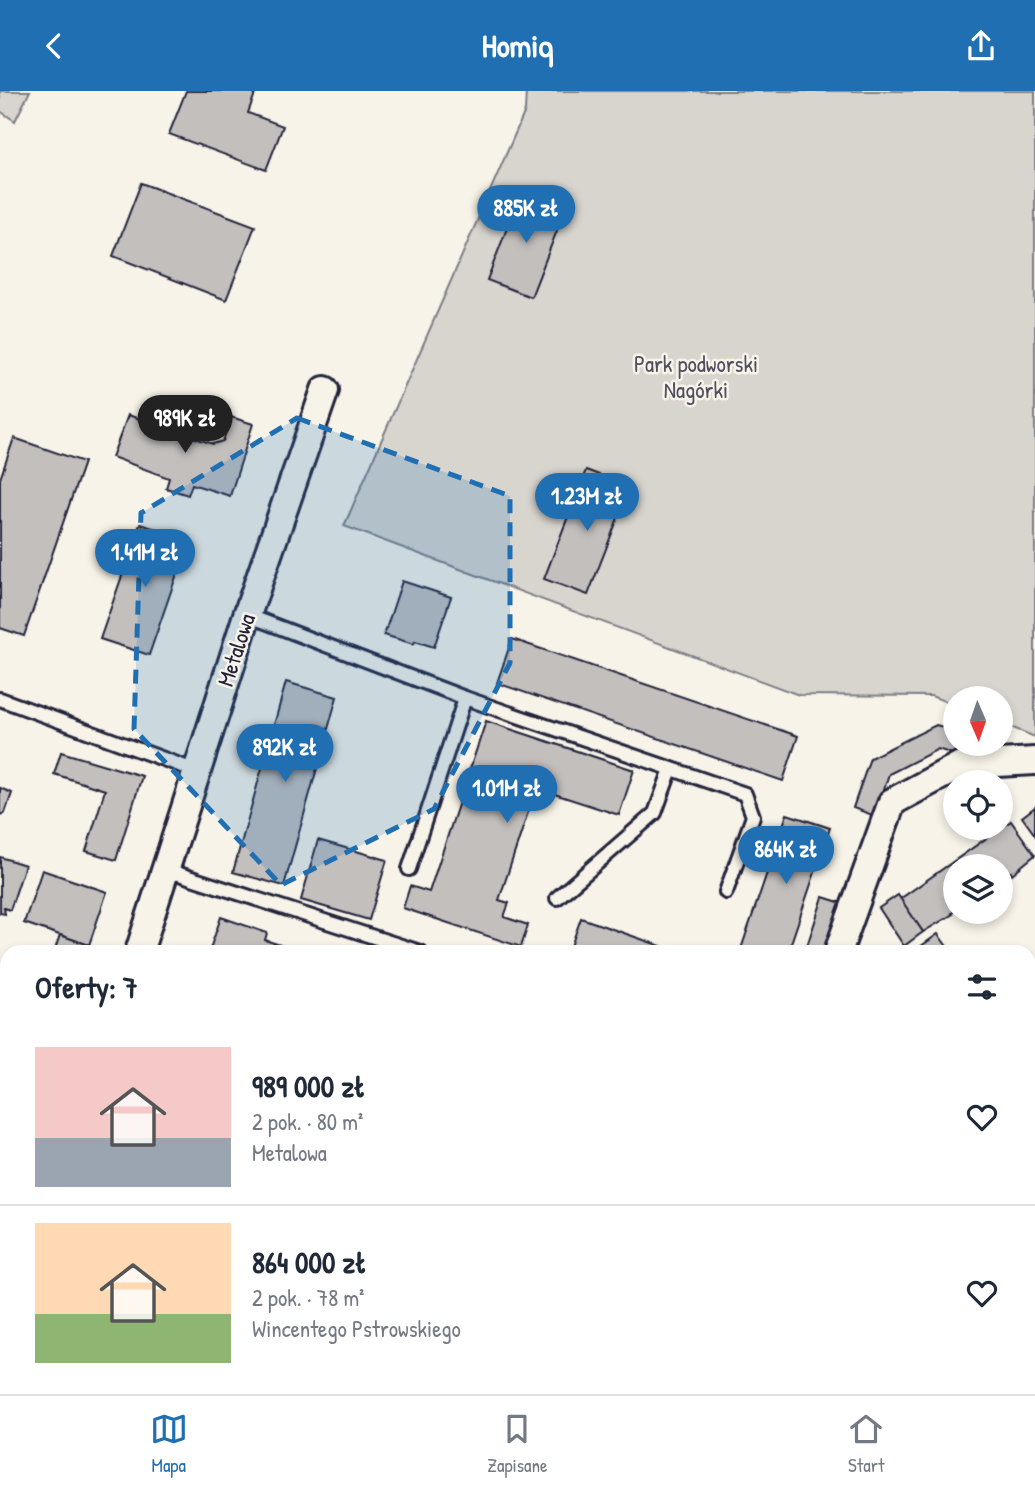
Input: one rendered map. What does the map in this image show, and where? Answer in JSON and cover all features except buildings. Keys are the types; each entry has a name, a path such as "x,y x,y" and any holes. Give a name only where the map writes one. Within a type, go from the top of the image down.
{"street":[{"name":"Metalowa","path":"141,945 247,615 325,390"},
{"path":"841,945 892,802 961,765 1035,761"}],"lane":[{"path":"247,615 465,698 745,794 753,816 726,892"},
{"path":"409,869 465,698"},
{"path":"0,699 196,771"},
{"path":"556,898 655,813 671,769"},
{"path":"167,870 398,945"}],"highlighted area":[{"path":"297,418 510,496 510,663 434,809 281,885 134,729 141,513"}],"green space":[{"path":"0,91 30,91 15,121 0,111"},
{"name":"Park podworski Nagórki","path":"526,91 1035,91 1035,737 1013,728 1013,686 943,686 943,700 931,696 799,695 344,526 525,111"}]}
